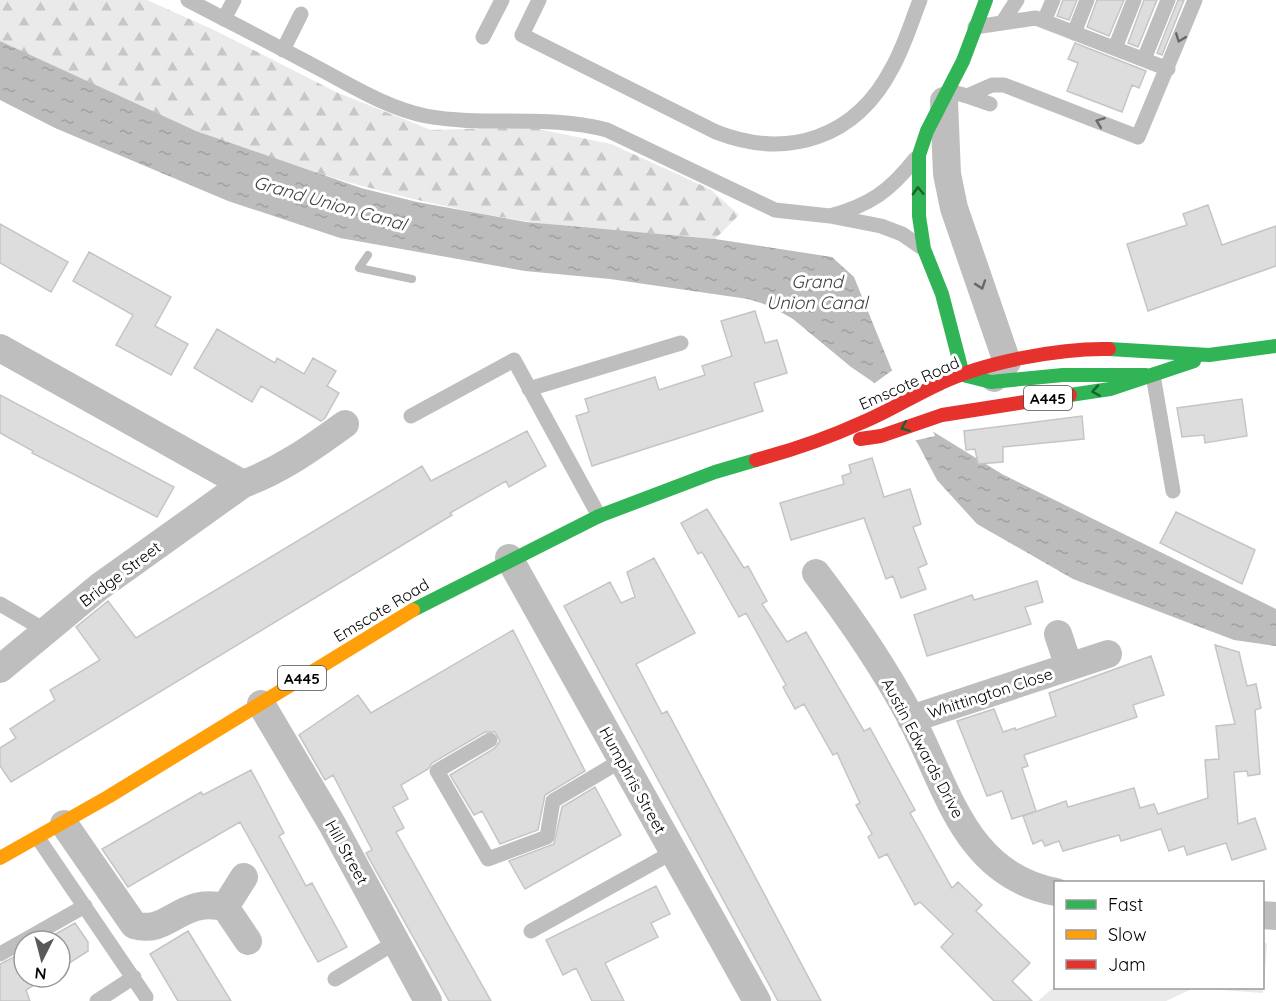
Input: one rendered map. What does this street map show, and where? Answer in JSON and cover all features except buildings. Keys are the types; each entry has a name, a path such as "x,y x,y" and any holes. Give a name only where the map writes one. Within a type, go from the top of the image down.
{"main road":[{"path":"986,0 953,96 927,131 918,155 919,216 924,249 942,294 963,375 999,372 1153,375"},
{"name":"Emscote Road","path":"805,446 881,436 935,417 1110,389 1209,356 1276,346"},
{"name":"Emscote Road","path":"0,858 64,824 261,704 368,635 509,558 599,516 715,472 805,446 963,375 999,372 1048,354 1106,349 1209,356"}],"street":[{"path":"935,417 999,372 954,208 946,165 953,96"},
{"path":"0,348 243,484"},
{"name":"Bridge Street","path":"0,669 48,632 99,587 243,484 268,475 294,460 345,424"},
{"name":"Humphris Street","path":"509,558 757,1001"},
{"name":"Austin Edwards Drive","path":"816,573 854,624 911,718 950,802 981,851 991,863 1017,880 1035,888 1054,892"},
{"name":"Whittington Close","path":"1058,634 1069,667"},
{"name":"Whittington Close","path":"911,718 1108,654"},
{"name":"Hill Street","path":"261,704 332,824 428,1001"},
{"path":"64,824 134,925 154,928 198,906 225,907"},
{"path":"225,907 244,878"},
{"path":"225,907 248,941"}],"lane":[{"path":"188,0 370,96 404,110 450,119 580,123 607,130 775,210 830,216 896,231 924,249"},
{"path":"224,19 234,0"},
{"path":"483,37 502,0"},
{"path":"539,0 522,35 716,132 742,141 771,146 820,137 845,123 862,108 892,70 921,0"},
{"path":"1002,23 1017,0"},
{"path":"1044,21 1053,0"},
{"path":"1074,33 1087,0"},
{"path":"1115,48 1134,0"},
{"path":"1144,59 1168,0"},
{"path":"953,96 992,85 1004,85 1135,143 1195,0"},
{"path":"283,50 301,14"},
{"path":"975,27 1036,18 1168,69"},
{"path":"953,96 990,104"},
{"path":"830,216 860,207 891,186 918,155"},
{"path":"529,389 681,343"},
{"path":"411,416 514,360 599,516"},
{"path":"1153,375 1173,491"},
{"path":"0,604 48,632"},
{"path":"490,740 437,771 488,859 547,837 553,801 622,760"},
{"path":"38,838 146,997"},
{"path":"531,931 674,852"},
{"path":"0,954 85,906"},
{"path":"335,979 396,942"},
{"path":"97,1001 134,977"}],"green space":[{"path":"0,0 147,0 214,30 336,92 431,130 529,127 611,144 710,189 739,215 715,239 572,227 456,209 322,174 190,129 62,73 0,41"},
{"path":"1264,942 1267,944 1264,981"},
{"path":"1054,987 1054,989 1192,989 1166,1001 1038,1001"},
{"path":"1208,989 1263,989 1263,993"}],"water":[{"name":"Grand Union Canal","path":"0,41 196,131 361,188 417,202 526,222 715,239 832,257 854,277 891,368 924,426 1002,474 1276,609 1276,646 1234,640 1073,579 977,524 937,480 918,444 873,382 851,367 793,319 770,306 748,299 610,279 525,271 340,238 228,201 55,128 0,100"}],"pier":[{"path":"894,369 935,436 913,441 872,385"}],"waterway":[{"path":"368,255 359,268 412,279"}],"traffic: fast":[{"path":"986,0 963,61 927,131 919,155 919,216 924,249 942,294 963,375 991,382 1063,375 1146,375"},
{"path":"1109,349 1209,355 1276,346"},
{"path":"1070,395 1110,389 1194,361"},
{"path":"413,610 599,516 715,472 756,460"}],"traffic: slow":[{"path":"0,858 108,797 413,610"}],"traffic: jam":[{"path":"756,460 837,433 959,375 1001,363 1046,354 1109,349"},
{"path":"860,439 881,436 942,415 1070,395"}]}
